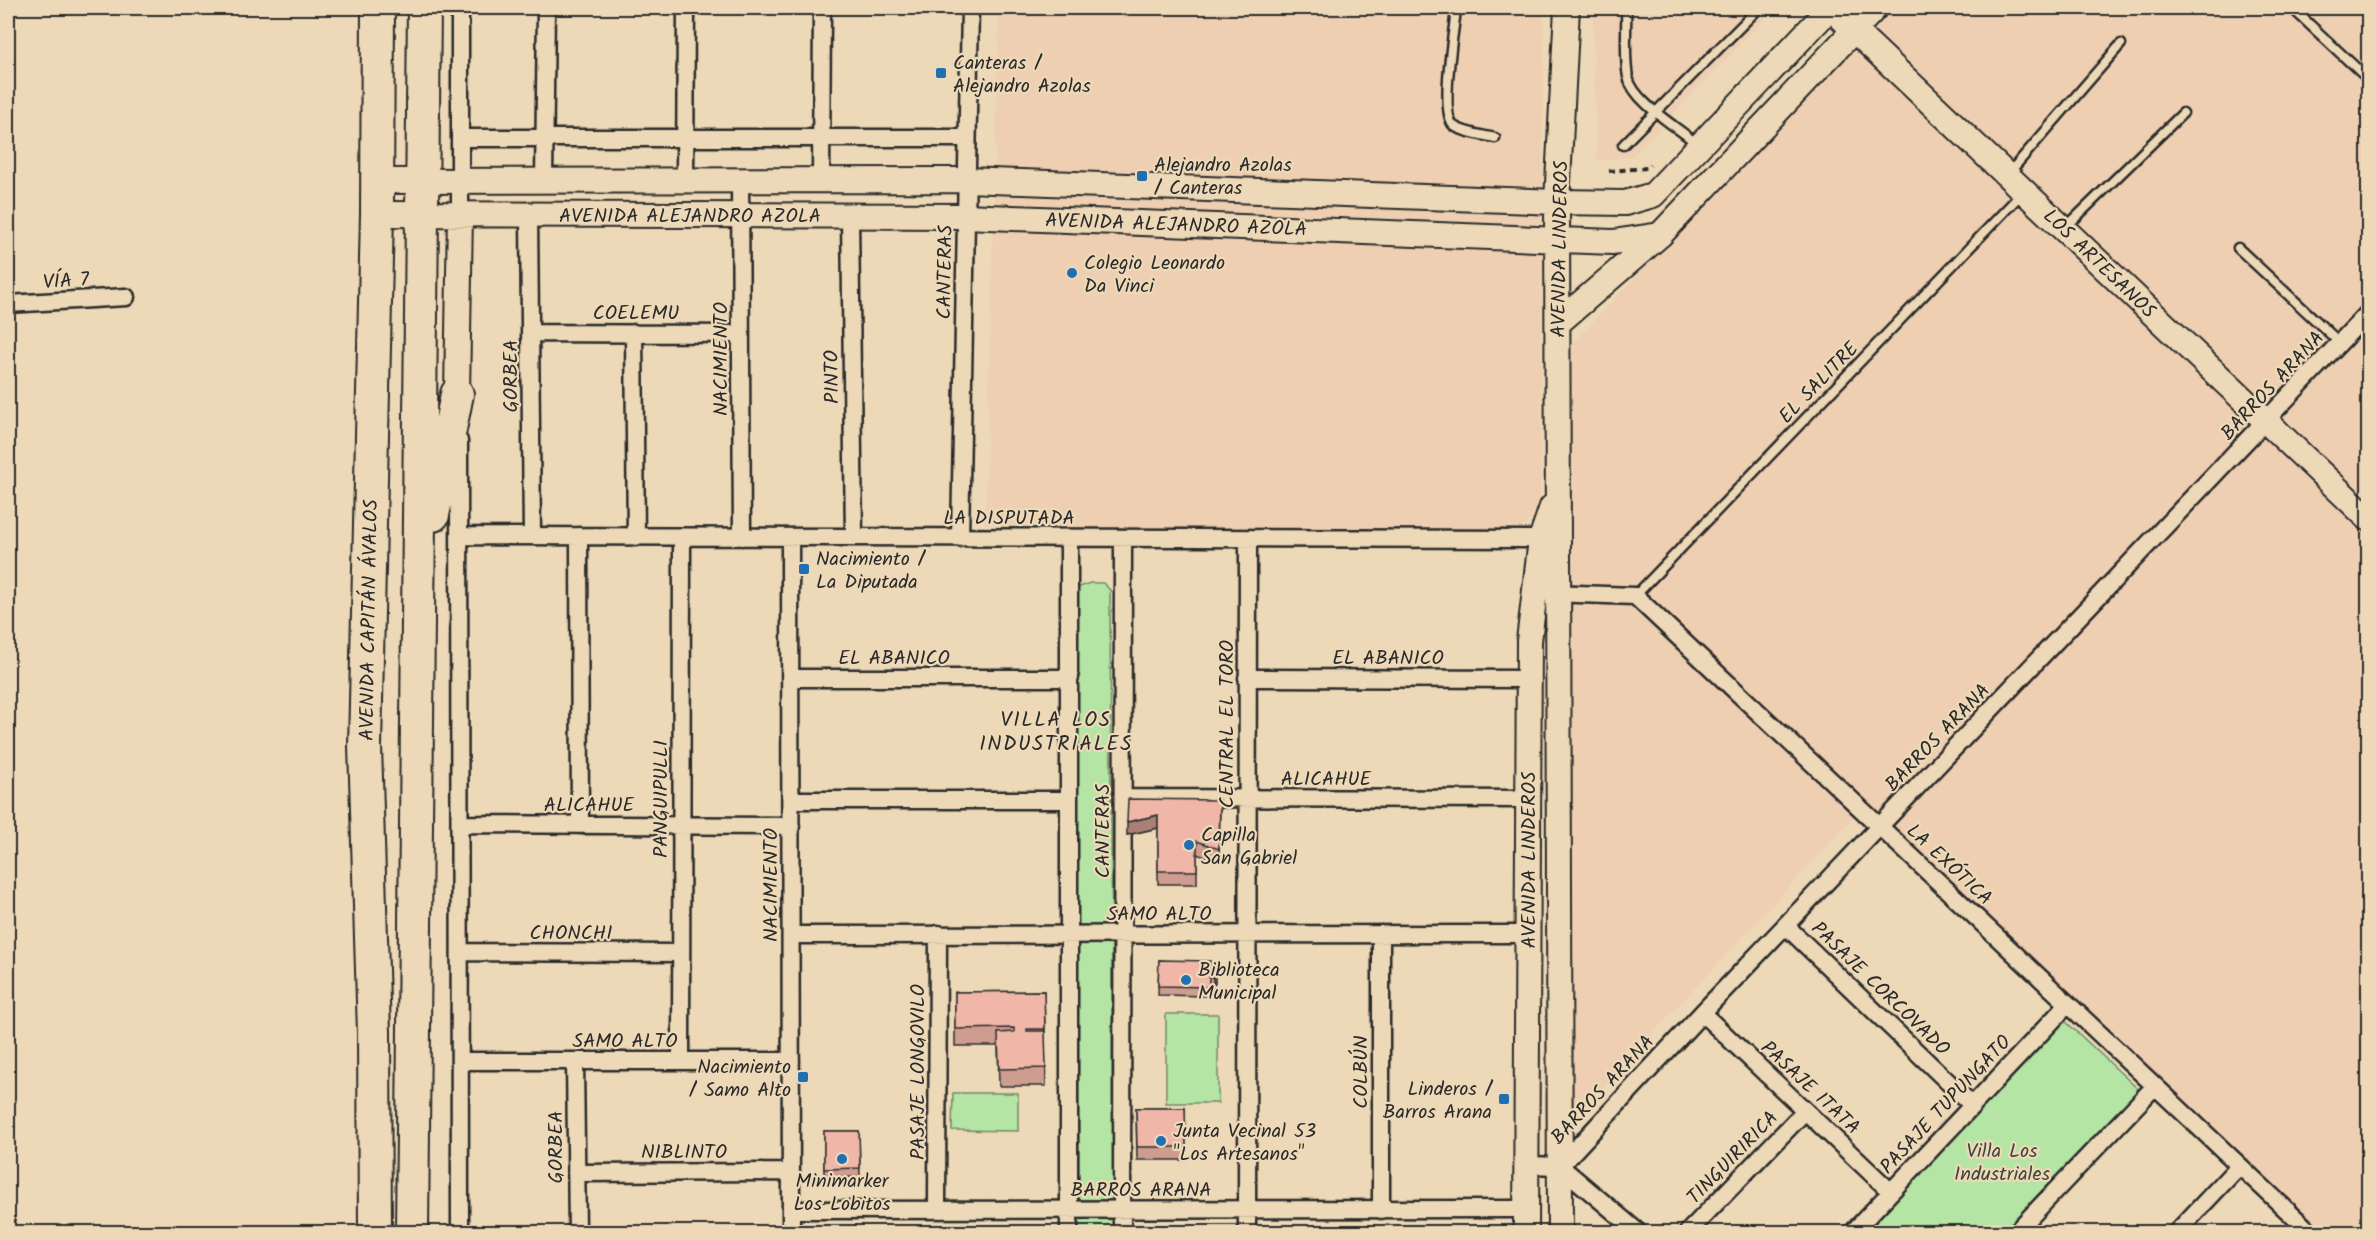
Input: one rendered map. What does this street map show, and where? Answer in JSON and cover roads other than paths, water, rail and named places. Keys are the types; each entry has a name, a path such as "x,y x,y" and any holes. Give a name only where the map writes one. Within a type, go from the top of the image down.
{"highway":[{"name":"AVENIDA CAPITÁN ÁVALOS","path":"375,1233 374,1033 365,747 377,214 378,8"},
{"path":"412,1233 424,8"},
{"path":"417,592 457,394"}],"main road":[{"name":"AVENIDA LINDEROS","path":"1527,1221 1529,640 1533,592 1550,539 1558,491 1557,202 1567,8"},
{"name":"AVENIDA ALEJANDRO AZOLA","path":"377,181 966,180 1625,203 1653,195 1831,8"},
{"name":"LOS ARTESANOS","path":"1831,8 2368,518"},
{"path":"1558,323 1660,235 1875,8"},
{"name":"AVENIDA ALEJANDRO AZOLA","path":"377,214 965,216 1613,242 1660,235"},
{"path":"457,394 460,214"},
{"name":"AVENIDA LINDEROS","path":"1550,539 1559,594 1560,1233"}],"street":[{"path":"460,8 460,214"},
{"path":"544,180 546,8"},
{"path":"685,180 686,8"},
{"path":"821,180 822,8"},
{"name":"CANTERAS","path":"960,537 970,8"},
{"path":"460,138 967,138"},
{"name":"NACIMIENTO","path":"740,180 742,537"},
{"name":"GORBEA","path":"529,215 532,536"},
{"name":"PINTO","path":"850,216 854,537"},
{"name":"VÍA 7","path":"8,304 126,297"},
{"name":"BARROS ARANA","path":"1527,1165 1560,1166 1702,1013 2368,314"},
{"name":"COELEMU","path":"530,333 741,334"},
{"path":"634,333 636,537"},
{"path":"457,394 460,536 460,1233"},
{"name":"LA DISPUTADA","path":"460,536 1550,539"},
{"path":"579,536 580,825"},
{"name":"PANGUIPULLI","path":"681,1061 682,537"},
{"name":"NACIMIENTO","path":"790,537 791,1233"},
{"name":"CANTERAS","path":"1069,538 1069,1233"},
{"name":"CANTERAS","path":"1122,1233 1123,538"},
{"name":"CENTRAL EL TORO","path":"1247,1233 1248,539"},
{"path":"1533,592 1635,596"},
{"name":"LA EXÓTICA","path":"1635,596 2310,1233"},
{"name":"EL ABANICO","path":"791,678 1070,678"},
{"name":"EL ABANICO","path":"1247,678 1529,679"},
{"name":"ALICAHUE","path":"1123,798 1528,799"},
{"path":"791,801 1069,800"},
{"name":"ALICAHUE","path":"460,824 791,826"},
{"name":"PASAJE CORCOVADO","path":"1785,926 1972,1105"},
{"name":"PASAJE LONGOVILO","path":"937,1210 938,934"},
{"name":"COLBÚN","path":"1381,934 1381,1210"},
{"name":"SAMO ALTO","path":"791,935 1528,934"},
{"name":"CHONCHI","path":"460,952 681,953"},
{"name":"PASAJE TUPUNGATO","path":"1852,1233 2068,1004"},
{"name":"PASAJE ITATA","path":"1702,1013 1891,1192"},
{"name":"SAMO ALTO","path":"460,1061 791,1061"},
{"name":"GORBEA","path":"575,1061 577,1233"},
{"path":"2016,1233 2155,1086"},
{"name":"TINGUIRIRICA","path":"1688,1233 1805,1111"},
{"path":"1560,1166 1638,1233"},
{"path":"2177,1233 2240,1166"},
{"name":"NIBLINTO","path":"576,1173 791,1172"},
{"name":"BARROS ARANA","path":"791,1210 1381,1210 1527,1221"}],"lane":[{"path":"1458,8 1447,97 1448,112 1451,122 1456,127 1495,138"},
{"path":"1557,8 1567,8"},
{"path":"1626,8 1628,76 1636,94 1699,146"},
{"path":"1623,145 1759,8"},
{"path":"2292,8 2368,80"},
{"name":"EL SALITRE","path":"1635,596 2016,183 2121,44"},
{"path":"2064,229 2183,113"},
{"path":"2238,248 2340,344"}],"place":[{"name":"Canteras / Alejandro Azolas","path":"941,73"},
{"name":"Alejandro Azolas / Canteras","path":"1142,176"},
{"name":"Colegio Leonardo Da Vinci","path":"1072,273"},
{"name":"Nacimiento / La Diputada","path":"804,569"},
{"name":"Capilla San Gabriel","path":"1189,845"},
{"name":"Biblioteca Municipal","path":"1186,980"},
{"name":"Nacimiento / Samo Alto","path":"803,1077"},
{"name":"Linderos / Barros Arana","path":"1504,1099"},
{"name":"Junta Vecinal 53 \"Los Artesanos\"","path":"1161,1141"},
{"name":"Minimarker Los Lobitos","path":"842,1159"}],"district":[{"name":"VILLA LOS INDUSTRIALES","path":"1056,731"}],"park label":[{"name":"Villa Los Industriales","path":"2002,1162"}]}
